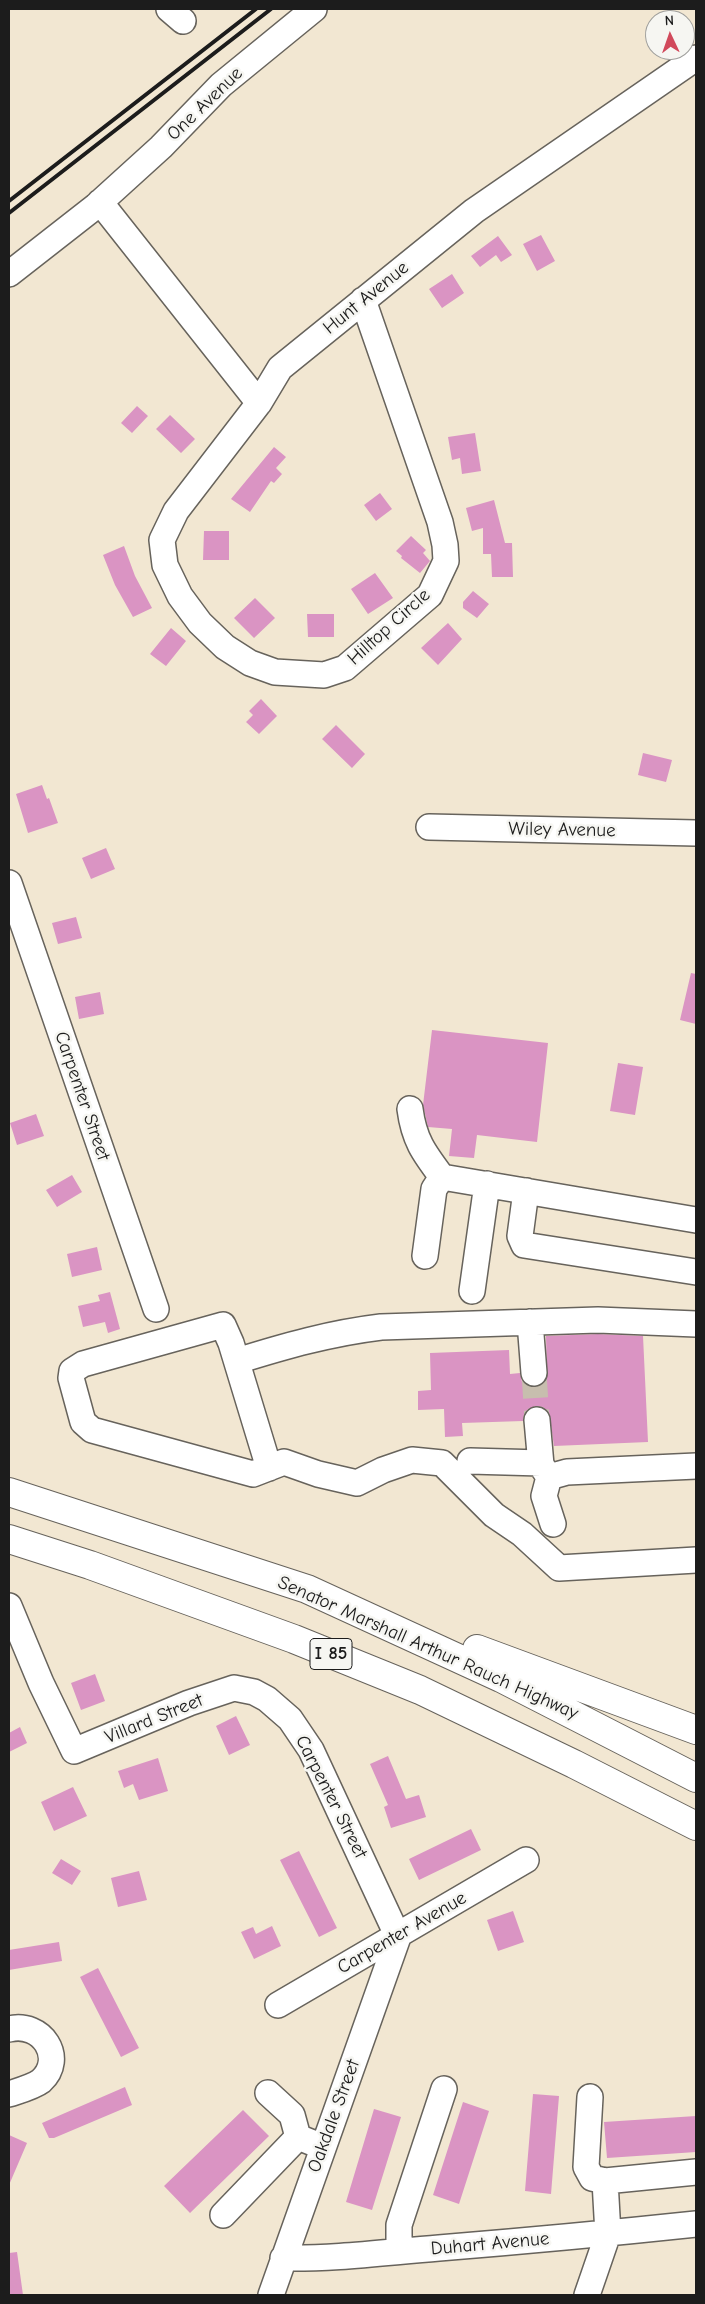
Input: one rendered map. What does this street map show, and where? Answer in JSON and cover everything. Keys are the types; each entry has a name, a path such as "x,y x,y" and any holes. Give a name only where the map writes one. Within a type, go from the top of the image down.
{"highway":[{"name":"Senator Marshall Arthur Rauch Highway","path":"9,1492 307,1589 501,1678 696,1778"},
{"name":"I 85","path":"9,1540 90,1565 294,1639 420,1690 696,1826"},
{"path":"307,1589 523,1665 696,1730"},
{"path":"642,1798 663,1823 696,1845"}],"street":[{"name":"One Avenue","path":"9,274 100,202 161,146 222,85 314,9"},
{"name":"Hunt Avenue","path":"259,403 280,368 474,211 696,58"},
{"path":"100,202 259,403"},
{"name":"Hilltop Circle","path":"259,403 176,511 162,540 165,565 180,596 200,623 224,648 250,663 275,672 324,675 346,668 430,595 446,561 446,546 440,522 363,300"},
{"name":"Wiley Avenue","path":"429,827 696,833"},
{"name":"Carpenter Street","path":"9,883 156,1309"},
{"path":"410,1109 413,1131 425,1154 442,1177 696,1220"},
{"path":"425,1256 434,1189 442,1177"},
{"path":"472,1291 487,1184"},
{"path":"526,1191 520,1236 524,1245 696,1272"},
{"path":"237,1361 346,1331 381,1327 598,1320 696,1324"},
{"path":"530,1322 534,1373"},
{"path":"269,1468 237,1361 223,1326 83,1364 72,1371 71,1378 83,1422 92,1430 253,1474 269,1468 284,1462 318,1474 358,1483 384,1470 412,1460 442,1463 494,1515 522,1534 559,1568 696,1560"},
{"path":"537,1420 545,1470 544,1496 553,1524"},
{"path":"470,1461 567,1472 696,1466"},
{"name":"Villard Street","path":"9,1606 41,1683 74,1751 189,1703 234,1688"},
{"name":"Carpenter Street","path":"234,1688 254,1692 267,1699 290,1719 311,1750 398,1937"},
{"name":"Carpenter Avenue","path":"278,2005 315,1982 398,1937 526,1860"},
{"name":"Oakdale Street","path":"271,2295 398,1937"},
{"path":"9,2029 23,2027 34,2029 41,2034 50,2053 49,2068 41,2081 9,2094"},
{"path":"399,2251 399,2225 444,2089"},
{"path":"268,2093 292,2115 298,2137"},
{"path":"590,2097 586,2167 592,2178 605,2182 696,2172"},
{"path":"298,2137 323,2146"},
{"path":"223,2215 298,2137"},
{"path":"587,2295 608,2234 605,2182"},
{"name":"Duhart Avenue","path":"283,2258 308,2259 608,2234 696,2224"}],"building":[{"path":"541,235 555,261 537,271 523,244"},
{"path":"498,236 512,255 501,262 496,255 480,267 471,256"},
{"path":"452,274 464,293 442,308 429,289"},
{"path":"137,406 148,416 132,433 121,423"},
{"path":"170,415 195,439 181,453 156,429"},
{"path":"475,433 481,471 462,474 460,458 452,460 448,437"},
{"path":"274,447 286,457 276,468 282,474 274,483 271,481 250,512 231,499"},
{"path":"380,493 392,509 376,521 364,505"},
{"path":"494,500 505,543 512,543 513,577 492,577 491,554 483,554 483,528 472,531 466,508"},
{"path":"204,531 229,531 229,560 203,560"},
{"path":"411,536 426,550 423,553 430,561 420,573 401,558 402,556 396,551"},
{"path":"124,546 135,576 152,608 133,617 115,585 103,555"},
{"path":"375,573 393,598 368,614 351,589"},
{"path":"473,591 489,604 477,618 463,608 463,602"},
{"path":"255,598 275,618 254,638 234,618"},
{"path":"307,614 334,614 334,637 308,637"},
{"path":"448,623 462,639 438,665 421,648"},
{"path":"171,628 186,641 166,666 150,654"},
{"path":"261,699 277,716 259,734 246,722 253,715 249,711"},
{"path":"336,725 365,754 352,768 322,739"},
{"path":"643,753 672,760 666,782 638,775"},
{"path":"42,785 58,823 28,833 16,794"},
{"path":"106,848 115,869 91,879 82,858"},
{"path":"76,917 82,938 58,944 52,923"},
{"path":"691,973 696,974 696,1024 680,1020"},
{"path":"100,992 104,1014 79,1019 75,997"},
{"path":"432,1030 548,1043 537,1142 477,1135 474,1158 449,1156 452,1129 428,1127 423,1105"},
{"path":"618,1063 643,1067 635,1115 610,1111"},
{"path":"36,1114 44,1136 17,1145 10,1123"},
{"path":"72,1175 82,1192 57,1207 46,1190"},
{"path":"97,1247 102,1270 72,1277 67,1254"},
{"path":"110,1292 120,1329 108,1333 105,1322 83,1327 78,1306 100,1301 98,1295"},
{"path":"598,1334 643,1336 648,1442 554,1446 549,1412 543,1407 536,1406 528,1409 524,1414 523,1421 462,1423 463,1436 445,1437 444,1409 418,1410 418,1391 431,1390 430,1353 509,1350 510,1374 520,1373 522,1382 528,1386 536,1387 542,1385 547,1379 546,1336"},
{"path":"95,1674 105,1701 81,1710 71,1683"},
{"path":"236,1716 250,1745 229,1755 216,1726"},
{"path":"20,1727 27,1743 9,1752 9,1733"},
{"path":"388,1756 406,1799 419,1795 426,1817 391,1828 384,1807 388,1805 370,1764"},
{"path":"158,1758 168,1791 139,1800 133,1784 124,1788 118,1771"},
{"path":"73,1787 87,1816 54,1831 41,1802"},
{"path":"471,1829 481,1850 419,1880 409,1859"},
{"path":"299,1851 337,1928 319,1937 280,1860"},
{"path":"61,1859 81,1871 72,1885 52,1873"},
{"path":"139,1871 147,1900 118,1907 111,1878"},
{"path":"513,1911 524,1942 498,1951 487,1920"},
{"path":"272,1926 281,1946 254,1959 241,1932 253,1927 256,1934"},
{"path":"59,1942 62,1961 9,1970 9,1950"},
{"path":"98,1968 139,2048 121,2057 80,1977"},
{"path":"125,2087 132,2105 54,2138 49,2138 42,2123"},
{"path":"533,2094 559,2096 551,2194 525,2191"},
{"path":"463,2102 489,2111 459,2204 433,2195"},
{"path":"374,2109 401,2117 372,2210 346,2202"},
{"path":"243,2110 269,2136 190,2213 164,2186"},
{"path":"696,2116 696,2152 607,2158 604,2122"},
{"path":"9,2135 27,2143 9,2185"},
{"path":"17,2252 23,2295 9,2295 9,2253"}],"tunnel":[{"path":"534,1373 537,1420"}],"railway":[{"path":"9,201 256,9"},
{"path":"9,213 271,9"}]}
